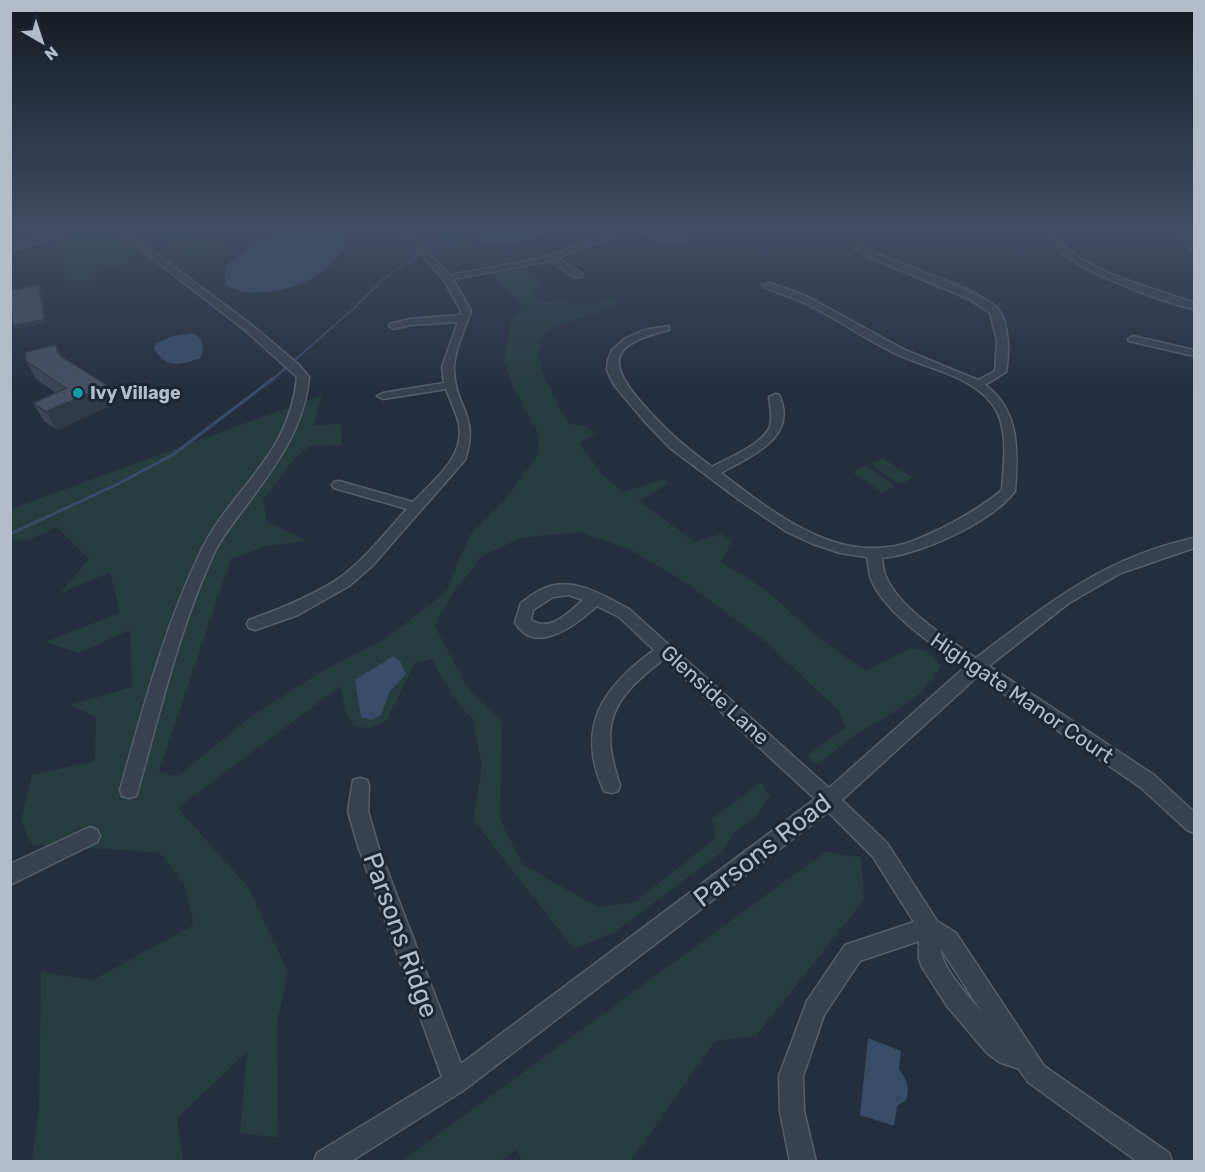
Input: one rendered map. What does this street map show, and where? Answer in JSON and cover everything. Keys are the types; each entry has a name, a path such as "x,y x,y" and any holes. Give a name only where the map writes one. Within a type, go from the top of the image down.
{"street":[{"path":"129,790 161,668 183,606 213,542 279,451 300,401 303,376 298,367 194,285"},
{"path":"255,624 294,611 344,582 368,561 459,460 465,442 465,425 450,385 448,367 466,311 464,302 450,285"},
{"path":"665,328 643,333 626,342 615,356 613,370 618,382 659,432 796,531 834,545 874,554 894,551 928,540 990,508 1008,491 1012,456 1005,417 998,402 977,384 902,352 809,301 767,285"},
{"path":"943,285 972,297 994,311 1001,331 1003,361 1000,372 987,381 977,384"},
{"path":"1142,285 1192,303"},
{"path":"394,326 410,322 464,318"},
{"path":"1133,339 1194,353"},
{"path":"383,396 450,385"},
{"path":"713,471 758,446 772,435 776,425 776,397"},
{"path":"339,485 417,508"},
{"name":"Parsons Road","path":"326,1161 456,1082 830,800 975,668 1031,623 1089,583 1153,555 1194,543"},
{"name":"Highgate Manor Court","path":"874,554 878,577 891,596 921,629 975,668 1148,781 1194,824"},
{"name":"Glenside Lane","path":"595,598 624,613 830,800 880,850 930,928 948,941 1036,1074 1160,1161"},
{"path":"611,785 601,762 599,734 605,715 618,689 636,671 665,650"},
{"name":"Parsons Ridge","path":"360,786 358,811 368,846 456,1082"},
{"path":"10,875 90,836"},
{"path":"803,1161 792,1111 791,1076 815,1010 853,953 896,937 930,928"}],"green space":[{"path":"503,285 540,285 533,292 539,302 568,301 584,306 613,298 619,303 545,332 538,354 545,379 568,423 587,427 596,435 579,442 602,475 623,492 664,479 669,483 639,501 695,542 721,534 733,541 721,562 767,591 818,637 866,671 911,648 926,650 941,666 923,691 894,712 856,734 817,765 807,756 846,727 837,709 767,643 688,584 629,549 579,532 522,538 483,555 452,594 435,626 469,690 502,720 500,819 523,865 598,907 635,902 716,838 712,819 761,782 770,796 756,816 732,835 723,851 615,932 574,949 473,820 482,767 473,720 452,696 432,659 415,663 387,720 371,728 355,727 345,712 341,686 178,808 249,888 288,972 277,1023 278,1138 240,1133 247,1052 177,1118 183,1161 32,1161 39,1107 41,972 93,980 194,925 184,884 159,852 31,845 21,820 32,775 95,761 96,717 70,705 132,687 130,630 79,653 45,642 120,613 110,572 60,593 89,559 56,527 30,540 11,541 11,509 322,395 314,425 341,424 342,445 310,446 294,459 263,500 267,522 307,541 267,546 231,559 159,772 178,776 249,718 321,672 384,640 445,593 471,533 508,496 539,452 538,434 515,391 504,361 511,319 526,308"},
{"path":"883,458 913,478 900,484 870,464"},
{"path":"866,465 895,486 882,493 853,472"},
{"path":"825,852 861,857 864,900 756,1036 715,1041 631,1161 522,1161 516,1150 500,1161 402,1161"}],"water":[{"path":"226,285 298,285 257,293 235,290"},
{"path":"192,333 199,337 202,343 203,351 200,358 174,364 164,360 154,349 156,343 173,336"},
{"path":"393,656 400,661 406,674 390,691 381,715 371,720 361,717 355,680"},
{"path":"868,1038 901,1051 899,1069 906,1080 908,1091 906,1100 897,1106 894,1126 860,1115"}],"building":[{"path":"39,285 44,319 13,326 10,291"},
{"path":"56,345 58,354 107,385 46,412 33,403 66,388 26,361 25,352"}],"waterway":[{"path":"272,380 377,285"},
{"path":"10,534 120,483 174,454 274,378"}],"place":[{"name":"Ivy Village","path":"78,393"}]}
